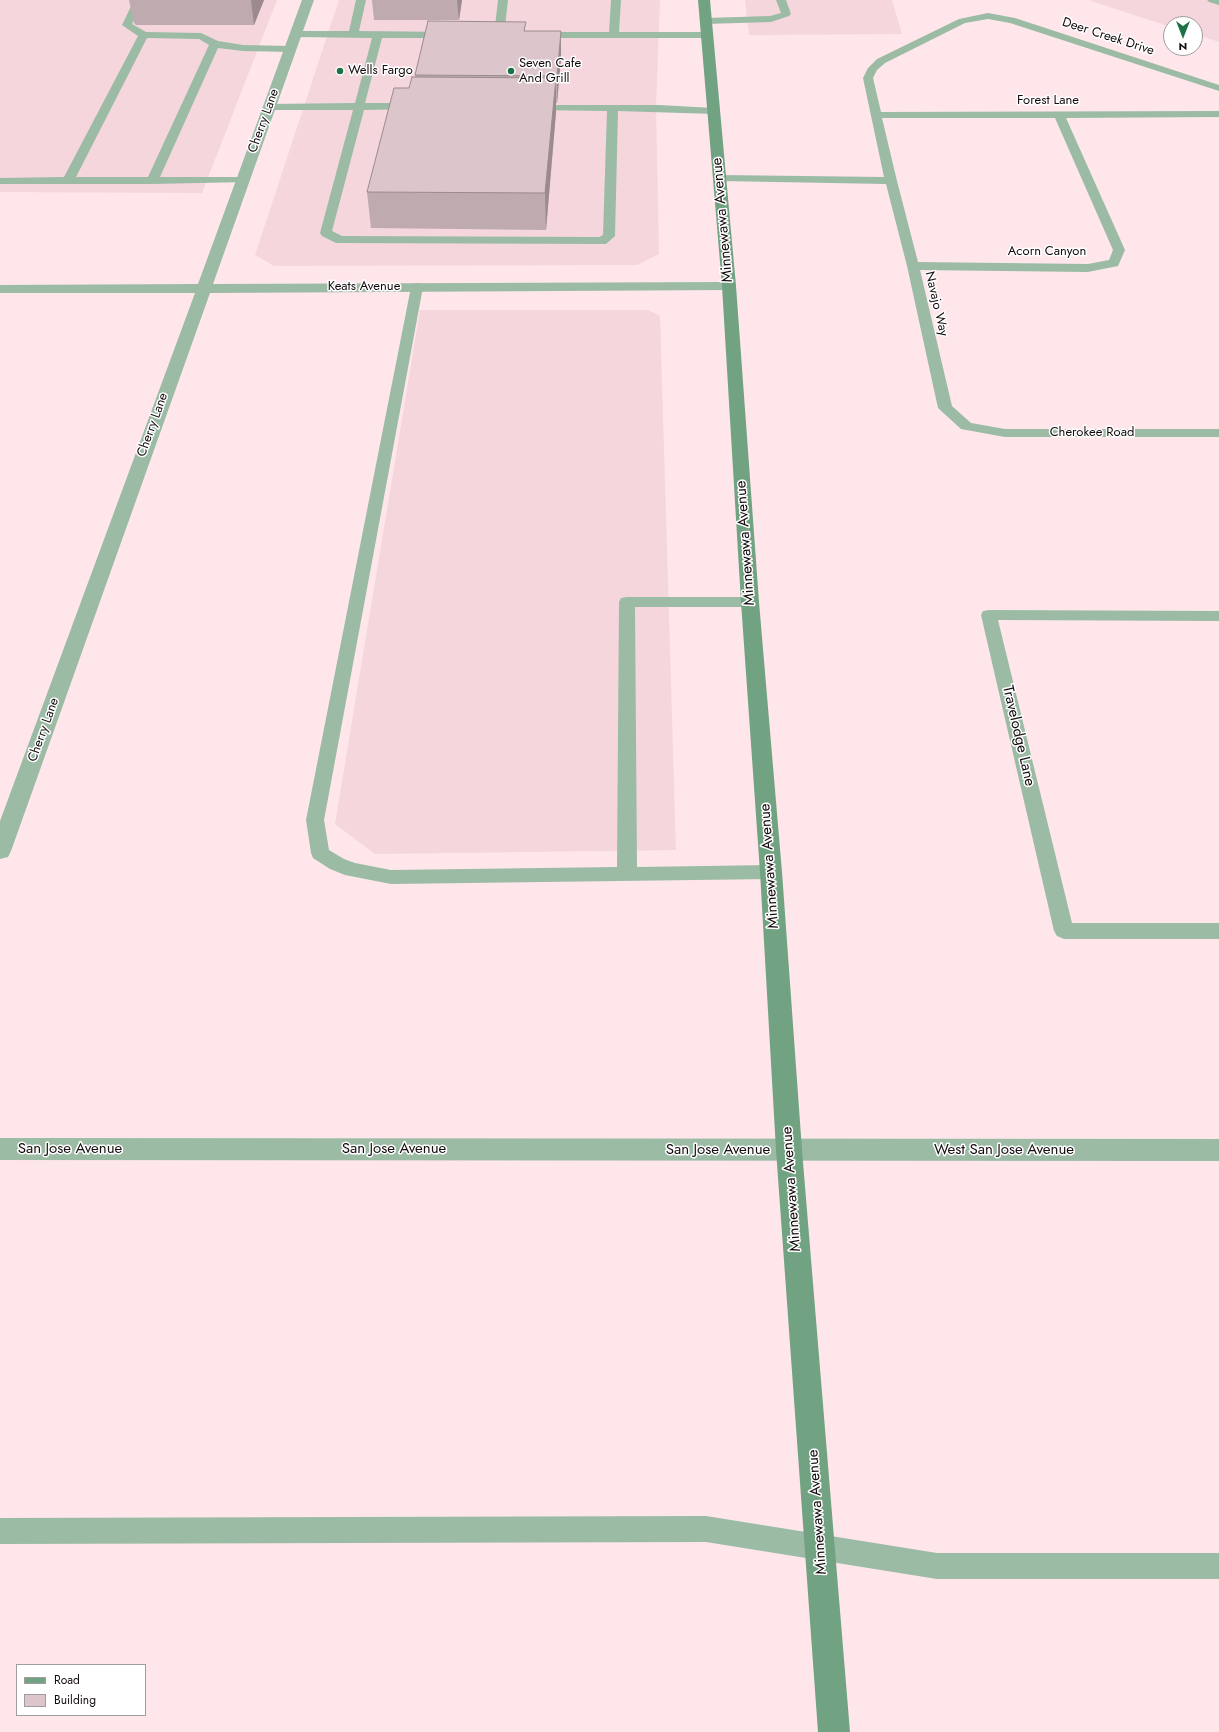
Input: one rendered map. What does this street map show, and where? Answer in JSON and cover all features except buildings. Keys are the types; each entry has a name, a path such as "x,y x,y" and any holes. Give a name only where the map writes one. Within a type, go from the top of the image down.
{"main road":[{"name":"Minnewawa Avenue","path":"704,0 729,286 750,602 771,872 789,1150 821,1548 834,1732"}],"street":[{"name":"Cherry Lane","path":"0,851 308,0"},
{"name":"Keats Avenue","path":"0,289 729,286"},
{"name":"San Jose Avenue","path":"0,1149 789,1150"},
{"name":"West San Jose Avenue","path":"789,1150 1219,1150"}],"lane":[{"path":"139,0 127,26 144,35 201,36 215,44 243,48 353,35 461,35"},
{"path":"353,35 360,0"},
{"path":"499,35 503,0"},
{"path":"614,35 616,0"},
{"path":"706,21 772,19 786,14 781,0"},
{"path":"1212,0 1219,2"},
{"name":"Deer Creek Drive","path":"988,16 1012,20 1219,88"},
{"name":"Navajo Way","path":"966,426 945,408 868,78 873,68 880,61 962,21 988,16"},
{"path":"378,34 326,233 340,240 602,241 609,236 613,108"},
{"path":"68,181 144,35"},
{"path":"528,35 707,36"},
{"path":"152,180 215,44"},
{"path":"269,107 423,106"},
{"path":"518,107 714,111"},
{"name":"Forest Lane","path":"876,115 1219,114"},
{"name":"Acorn Canyon","path":"913,266 1088,268 1114,263 1119,250 1059,115"},
{"path":"720,178 891,180"},
{"path":"0,181 242,180"},
{"path":"417,287 315,820 320,853 336,864 352,870 391,877 771,872"},
{"name":"Cherokee Road","path":"966,426 1005,433 1219,433"},
{"path":"628,873 628,602 750,602"},
{"name":"Travelodge Lane","path":"1219,616 989,615 1064,931 1219,931"},
{"path":"0,1531 706,1529 937,1566 1219,1566"}],"shaded area":[{"path":"0,0 277,0 202,193 0,192"},
{"path":"339,0 660,0 656,106 659,254 637,265 274,266 255,255"},
{"path":"745,0 892,0 902,34 749,35"},
{"path":"1088,0 1219,0 1219,42 1203,37 1203,16 1163,16 1163,24"},
{"path":"420,310 648,310 660,316 676,850 375,854 335,824"}],"place":[{"name":"Wells Fargo","path":"340,71"},
{"name":"Seven Cafe And Grill","path":"511,71"}]}
